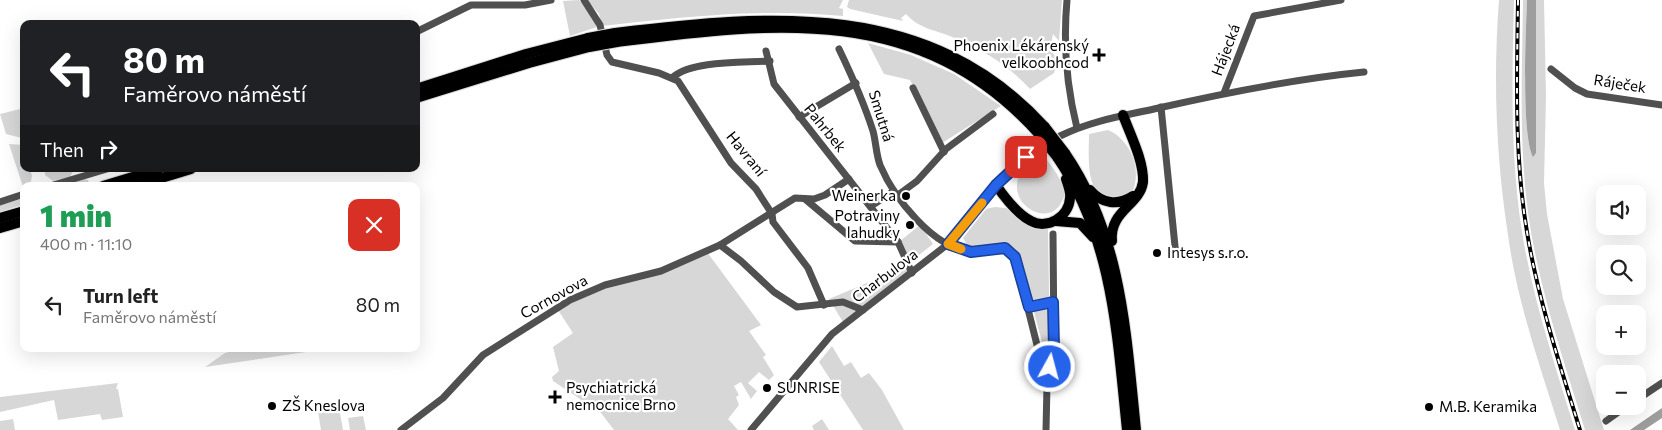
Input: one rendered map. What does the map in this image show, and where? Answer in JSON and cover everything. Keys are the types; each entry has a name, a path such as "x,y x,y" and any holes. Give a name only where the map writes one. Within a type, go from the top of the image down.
{"highway":[{"path":"420,88 526,54 616,38 754,29 824,30 888,40 926,51 965,71 1042,130 1097,197 1109,202 1124,201 1138,193"},
{"path":"420,97 589,43"},
{"path":"1123,115 1142,171 1142,184 1138,193 1112,227 1115,263 1128,335 1136,430"},
{"path":"1056,220 1066,210 1070,197 1061,155"},
{"path":"1061,155 1102,250 1115,315 1127,430"},
{"path":"116,182 149,172"},
{"path":"148,182 181,172"},
{"path":"1085,184 1102,223 1115,263"},
{"path":"996,185 1028,220 1040,224 1056,220 1074,221 1083,225 1102,250"},
{"path":"0,218 20,212"},
{"path":"0,228 20,222"}],"street":[{"path":"420,30 471,5 525,5 551,0"},
{"path":"584,0 600,25 607,55 612,62 673,77 680,72 724,63 770,61"},
{"path":"1067,0 1064,55 1067,81 1077,128"},
{"name":"Hájecká","path":"1224,93 1254,16 1341,0"},
{"name":"Smutná","path":"839,49 856,83 873,132 880,163 896,193 930,233 948,244 971,252 999,247 1010,251 1015,257 1029,307"},
{"name":"Pahrbek","path":"766,51 770,61 774,84 898,242 912,273"},
{"name":"Ráječek","path":"1551,69 1587,94 1662,105"},
{"name":"Hájecká","path":"1123,115 1224,93 1364,72"},
{"name":"Havraní","path":"673,77 731,163 756,189 772,214 773,222 808,268 824,305"},
{"path":"799,118 856,83"},
{"path":"912,88 944,152"},
{"path":"1161,107 1176,256"},
{"path":"871,206 917,181 944,152 992,114"},
{"path":"1060,136 1077,128 1123,115"},
{"name":"Charbulova","path":"751,430 832,334 948,244 996,185 1015,165 1039,148"},
{"path":"63,182 97,172"},
{"path":"805,199 814,199 825,195 848,179"},
{"path":"0,202 20,195"},
{"name":"Cornovova","path":"401,430 443,398 483,355 570,300 606,285 661,271 720,245 795,198 805,199"},
{"path":"805,199 855,241 898,242"},
{"path":"1046,430 1047,385 1054,349 1053,234"},
{"path":"720,245 787,302 797,307 843,302 863,310"},
{"path":"1047,385 1029,307 1053,302"},
{"path":"1646,394 1662,383"},
{"path":"1606,421 1615,415"}],"shaded area":[{"path":"579,0 593,18 597,27 570,36 563,1"},
{"path":"587,0 843,0 839,8 843,9 843,16 753,13 602,26 599,14"},
{"path":"849,0 1062,0 1059,41 1053,34 1050,49 1058,60 1054,73 1030,89 1005,66 987,54 950,36 923,27 906,14 901,18 903,21 850,9 847,7"},
{"path":"1499,0 1514,0 1512,87 1515,174 1522,232 1538,307 1575,430 1560,430 1530,334 1512,260 1498,147 1496,59"},
{"path":"1523,0 1527,0 1525,81 1527,128 1529,145 1533,156 1536,153 1536,0 1544,0 1546,96 1544,183 1547,214 1563,299 1596,404 1596,415 1599,415 1604,430 1585,430 1562,357 1536,257 1524,174"},
{"path":"1527,0 1536,0 1536,153 1533,157 1529,145 1526,105"},
{"path":"868,43 911,55 954,74 1001,106 942,143 910,80 884,74"},
{"path":"20,109 20,138 6,134 0,114"},
{"path":"1108,130 1123,140 1128,148 1135,165 1136,175 1132,193 1114,200 1099,193 1095,188 1089,165 1089,134"},
{"path":"9,144 20,145 20,172 31,172 31,182 21,182"},
{"path":"1043,154 1064,189 1063,199 1055,210 1046,213 1036,212 1027,207 1020,199 1017,189 1019,177 1027,165"},
{"path":"45,172 72,172 70,177 53,181 45,175"},
{"path":"83,179 89,182 74,182"},
{"path":"20,199 20,205 0,212 0,205"},
{"path":"995,207 1006,208 1032,228 1048,229 1050,353 1045,353 1018,253 1012,247 1000,243 982,246 967,245 963,238 986,209"},
{"path":"920,225 933,244 910,262 900,241"},
{"path":"707,252 761,325 749,331 766,355 763,357 774,375 769,380 759,372 748,383 757,391 751,399 741,382 734,386 739,395 736,397 739,405 728,419 738,430 614,430 601,413 553,381 552,377 559,371 553,347 573,333 558,310 594,292"},
{"path":"907,266 907,274 843,322 829,299"},
{"path":"832,346 844,366 851,362 861,378 869,373 882,390 904,430 863,430 819,362"},
{"path":"229,352 306,352 205,367"},
{"path":"118,383 116,389 118,389 123,417 102,420 100,414 58,420 54,400 0,412 0,397"},
{"path":"339,407 343,430 321,430 318,411"},
{"path":"1662,408 1662,418 1644,430 1630,430"},
{"path":"363,416 366,430 350,430 348,418"},
{"path":"13,419 15,430 0,430 0,421"},
{"path":"822,419 829,430 814,430 812,426"}],"railway":[{"path":"1518,0 1518,145 1527,232 1543,307 1580,430"}],"slow traffic":[{"path":"961,249 948,244 957,236 982,203"}],"place":[{"name":"Phoenix Lékárenský velkoobhcod","path":"1099,55"},
{"name":"Weinerka","path":"906,196"},
{"name":"Potraviny lahudky","path":"910,225"},
{"name":"Intesys s.r.o.","path":"1157,253"},
{"name":"SUNRISE","path":"767,388"},
{"name":"Psychiatrická nemocnice Brno","path":"555,397"},
{"name":"ZŠ Kneslova","path":"272,406"},
{"name":"M.B. Keramika","path":"1429,407"}],"route":[{"path":"1026,157 1015,165 996,185 957,236 948,244 971,252 980,252 999,247 1005,248 1015,257 1029,307 1053,302 1054,349 1050,367"}]}
